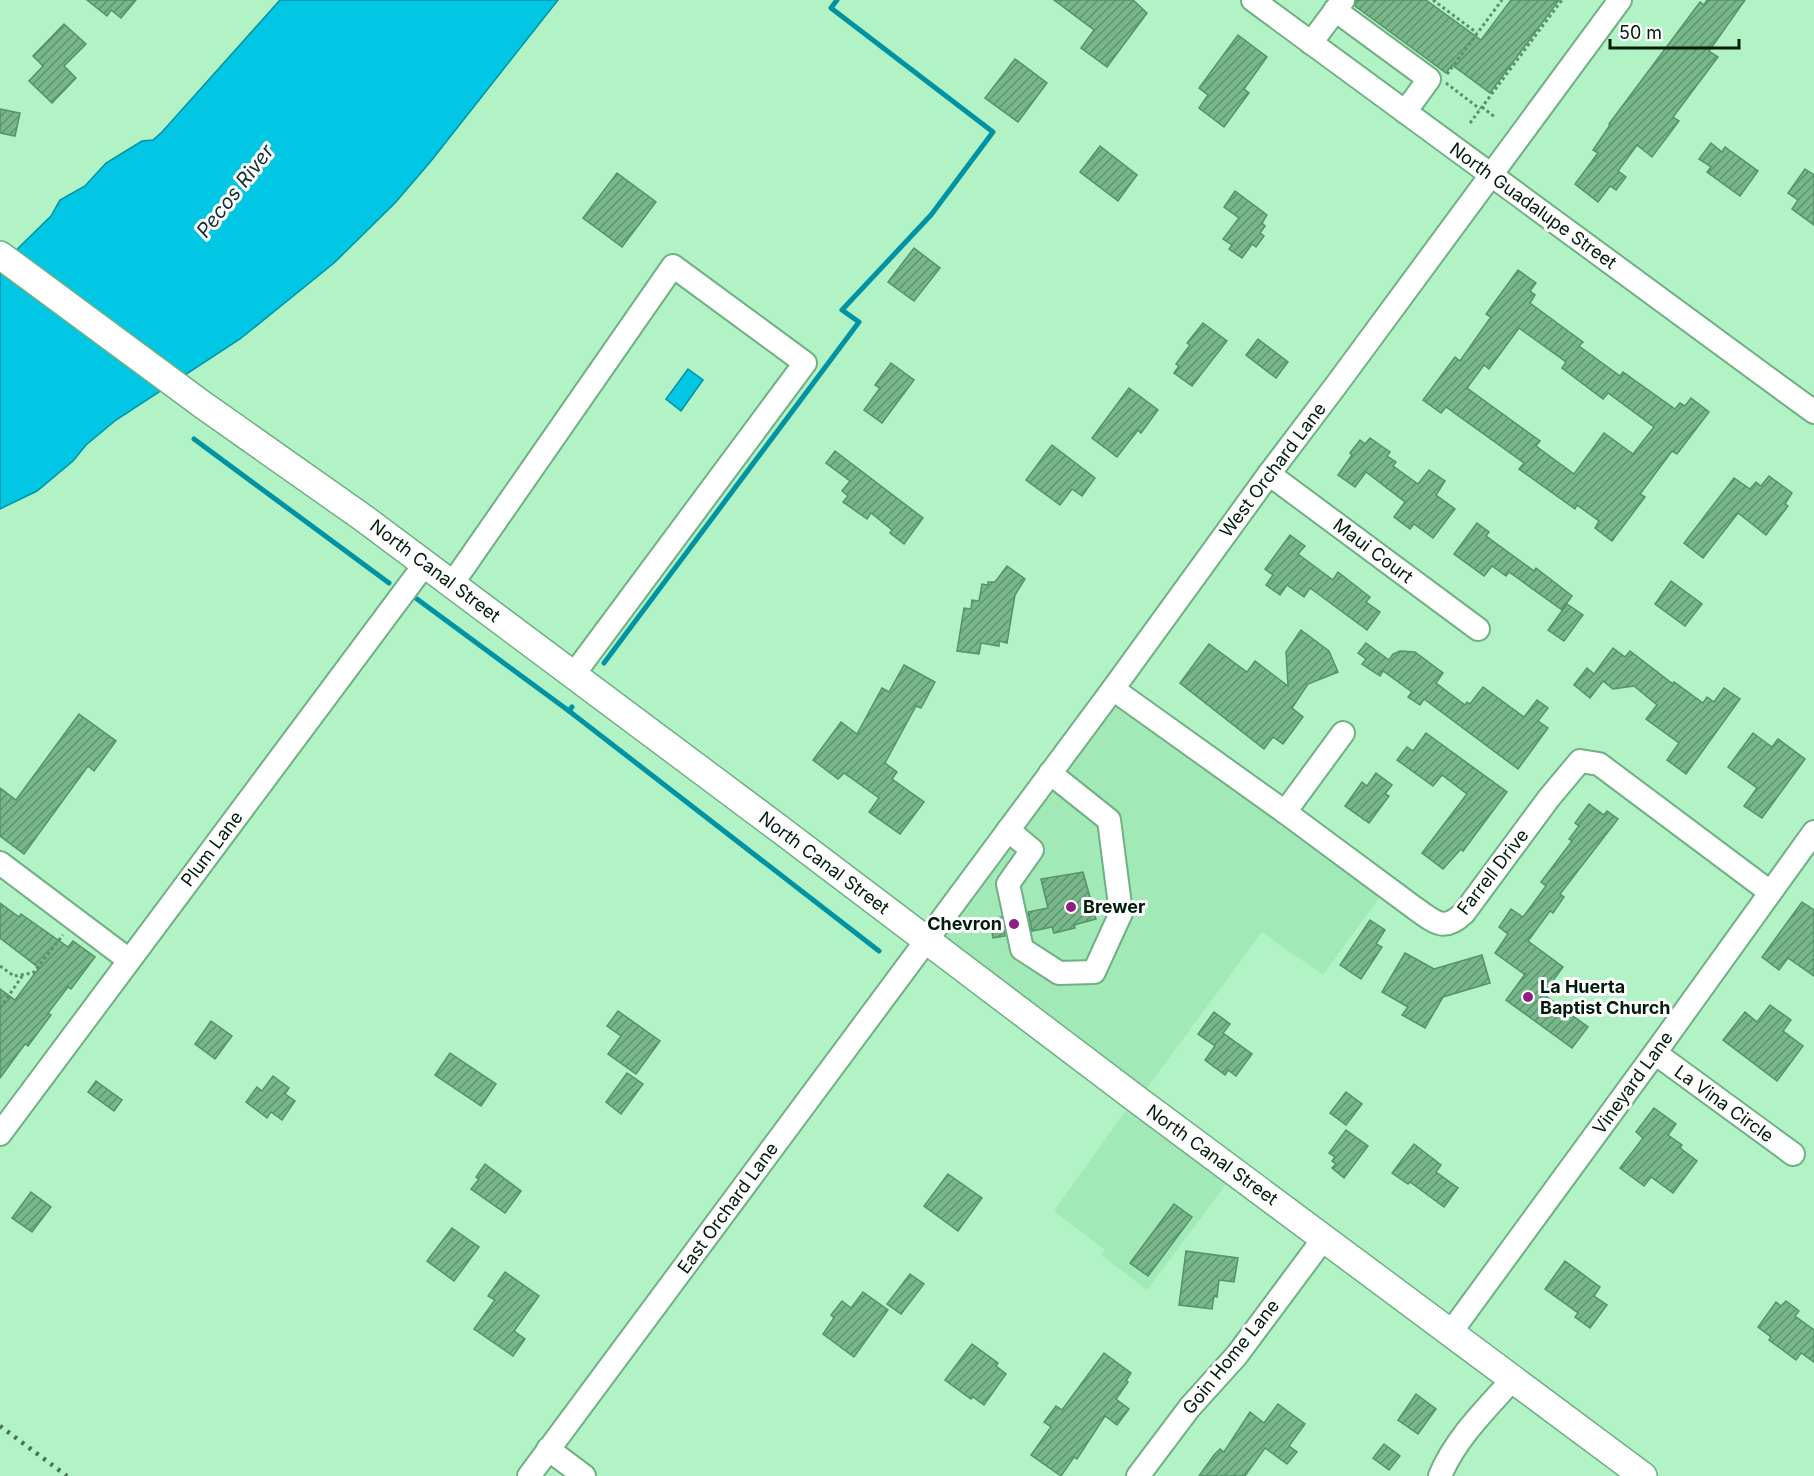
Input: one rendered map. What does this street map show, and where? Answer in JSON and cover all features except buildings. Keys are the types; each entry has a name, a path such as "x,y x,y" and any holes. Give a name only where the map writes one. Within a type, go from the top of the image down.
{"main road":[{"name":"North Canal Street","path":"0,255 203,405 362,516 926,941 1643,1476"}],"street":[{"name":"North Guadalupe Street","path":"1253,0 1814,412"},
{"name":"West Orchard Lane","path":"926,941 1620,0"},
{"path":"1311,43 1339,5 1430,79 1405,112"},
{"path":"452,584 673,266 805,363 574,674"},
{"name":"Maui Court","path":"1269,474 1478,629"},
{"name":"Plum Lane","path":"0,1134 425,564"},
{"name":"Farrell Drive","path":"1113,689 1434,921 1449,924 1464,913 1580,761 1599,765 1770,892"},
{"path":"1285,812 1343,733"},
{"path":"1008,830 1032,850 1008,884 1022,948 1059,973 1094,972 1122,913 1109,820 1050,773"},
{"name":"Vineyard Lane","path":"1451,1332 1770,892 1806,862 1814,832"},
{"path":"0,863 129,960"},
{"name":"East Orchard Lane","path":"529,1476 926,941"},
{"name":"La Vina Circle","path":"1655,1053 1793,1154"},
{"name":"Goin Home Lane","path":"1138,1476 1190,1407 1237,1355 1324,1238"},
{"path":"1440,1476 1482,1413 1514,1379"},
{"path":"548,1449 584,1476"}],"path":[{"path":"1433,0 1477,33"},
{"path":"1496,118 1442,80 1502,0"},
{"path":"1470,123 1562,0"},
{"path":"0,966 14,976 33,973 68,928"},
{"path":"0,1008 23,975"}],"shaded area":[{"path":"1113,689 1387,887 1323,975 1262,932 1138,1100 1235,1172 1147,1290 1101,1255 1105,1250 1054,1211 1135,1098 926,941"}],"water":[{"name":"Pecos River","path":"280,0 558,0 431,161 395,203 334,263 240,339 116,420 37,491 0,509 0,266 51,216 60,200 85,186 106,163 142,141 153,140 162,132"},
{"path":"688,369 703,380 681,411 666,399"}],"waterway":[{"path":"604,663 859,322 842,310 931,215 993,132 831,8 837,0"},
{"path":"194,439 389,583"},
{"path":"417,599 569,711 572,707"},
{"path":"569,711 879,951"}],"railway":[{"path":"0,1426 67,1476"}],"place":[{"name":"Brewer","path":"1071,907"},
{"name":"Chevron","path":"1014,924"},
{"name":"La Huerta Baptist Church","path":"1528,997"}]}
